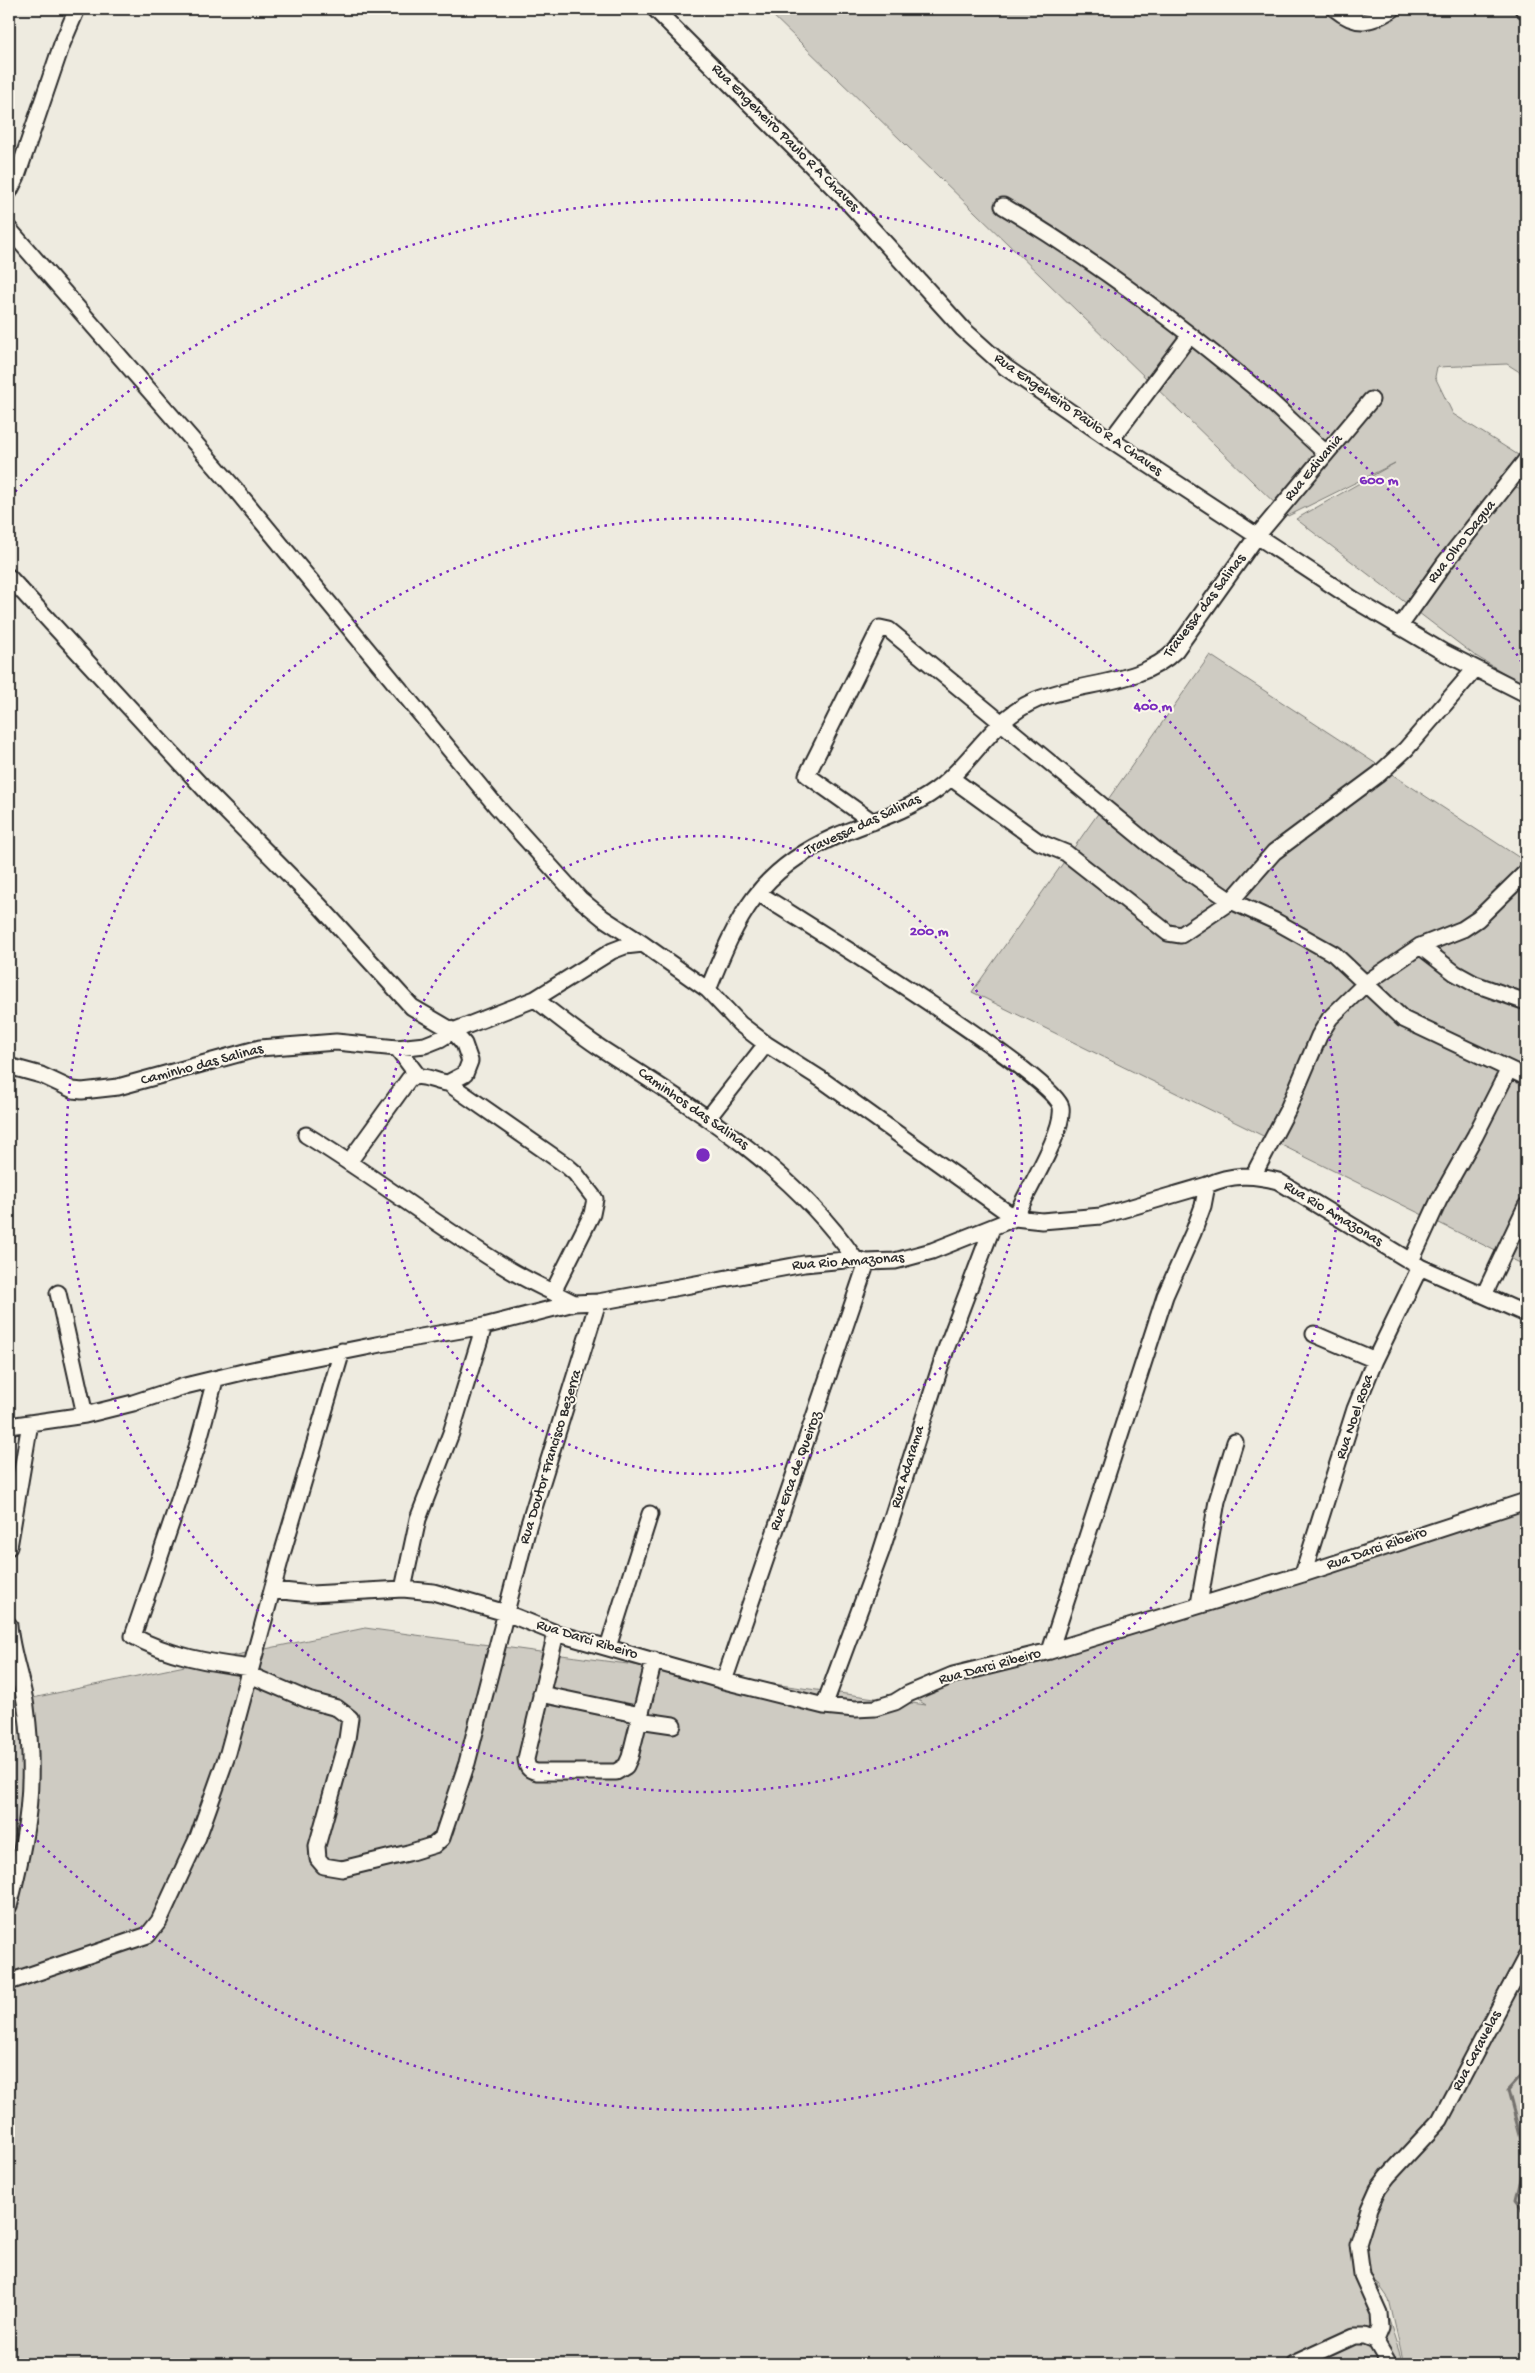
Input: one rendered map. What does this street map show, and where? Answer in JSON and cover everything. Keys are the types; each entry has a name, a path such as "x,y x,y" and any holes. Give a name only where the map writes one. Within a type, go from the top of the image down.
{"street":[{"path":"9,192 17,176 62,44 77,9"},
{"name":"Rua Engeheiro Paulo R A Chaves","path":"655,9 846,200 983,348 1005,367 1111,440 1353,599 1475,669 1526,694"},
{"path":"1336,9 1356,21 1367,21 1393,9"},
{"path":"1003,206 1076,250 1190,335 1261,393 1326,453"},
{"path":"9,229 246,502 497,807 580,899 603,918 708,990 729,1014 766,1044 821,1079 1015,1218 1052,1146 1061,1121 1061,1105 1049,1089 1009,1057 758,892"},
{"path":"1111,440 1190,335"},
{"name":"Rua Edivania","path":"1257,536 1372,400"},
{"name":"Rua Olho Dagua","path":"1400,626 1454,550 1526,460"},
{"name":"Travessa das Salinas","path":"708,990 744,910 775,874 799,855 910,805 935,791 951,778 999,723 1034,701 1059,691 1141,673 1164,662 1176,650 1257,536"},
{"path":"9,577 208,793 319,905 412,1007 453,1030 464,1044 470,1061 465,1074 448,1083"},
{"path":"873,822 807,775 880,628 889,630 999,723 1156,850 1231,901 1275,921 1334,954 1402,1018 1526,1077"},
{"path":"951,778 1039,842 1066,853 1168,932 1181,935 1231,901 1274,852 1356,793 1406,749 1475,669"},
{"path":"1253,1176 1288,1109 1319,1036 1330,1018 1366,983 1420,946 1463,929 1478,918 1526,872"},
{"name":"Caminho das Salinas","path":"12,1067 42,1075 73,1090 82,1091 118,1087 260,1048 336,1042 397,1048 425,1045 440,1039 453,1030 535,999 598,957 625,946 643,944"},
{"path":"1420,946 1455,973 1475,984 1526,1002"},
{"name":"Caminhos das Salinas","path":"535,999 601,1048 709,1117 768,1164 799,1193 861,1260"},
{"path":"709,1117 766,1044"},
{"path":"397,1048 418,1076"},
{"name":"Rua Noel Rosa","path":"1303,1574 1355,1409 1416,1264 1438,1200 1475,1136 1509,1069"},
{"path":"349,1162 409,1079 418,1076 448,1083 494,1117 567,1166 575,1173 595,1199 592,1214 553,1292"},
{"path":"306,1135 511,1271 574,1303"},
{"name":"Rua Rio Amazonas","path":"9,1426 85,1415 215,1380 342,1351 484,1326 574,1303 598,1302 796,1265 861,1260 895,1261 914,1257 1015,1218 1051,1220 1101,1216 1208,1185 1223,1178 1253,1176 1278,1181 1416,1264 1526,1314"},
{"path":"1050,1651 1165,1296 1204,1206 1208,1185"},
{"path":"1484,1295 1526,1206"},
{"name":"Rua Adarama","path":"824,1706 881,1552 946,1349 992,1228"},
{"name":"Rua Erca de Queiroz","path":"724,1681 861,1260"},
{"path":"58,1293 85,1415"},
{"name":"Rua Doutor Francisco Bezerra","path":"251,1672 308,1700 337,1708 350,1718 347,1739 317,1846 318,1859 324,1866 342,1869 434,1845 442,1838 467,1763 528,1527 598,1302"},
{"path":"403,1589 418,1519 451,1433 484,1326"},
{"path":"1314,1334 1375,1360"},
{"path":"9,1982 140,1938 153,1931 198,1836 228,1753 251,1672 254,1651 342,1351"},
{"path":"215,1380 197,1448 133,1636 160,1648 210,1663 251,1672"},
{"path":"9,1547 30,1423"},
{"path":"1199,1604 1217,1501 1235,1442"},
{"name":"Rua Darci Ribeiro","path":"273,1590 311,1594 403,1589 433,1592 506,1613 556,1633 724,1681 824,1706 855,1709 875,1708 895,1702 908,1694 953,1675 1050,1651 1199,1604 1303,1574 1526,1501"},
{"path":"608,1647 650,1514"},
{"path":"9,1625 13,1672 26,1706 32,1779 23,1850 9,1906"},
{"path":"556,1633 526,1758 527,1766 530,1770 537,1772 616,1772 622,1770 630,1757 654,1660"},
{"path":"542,1694 673,1725"},
{"name":"Rua Caravelas","path":"1375,2340 1380,2328 1380,2313 1362,2275 1359,2263 1358,2244 1361,2230 1378,2189 1440,2120 1526,1958"},
{"path":"1293,2364 1354,2336 1365,2336 1375,2340 1389,2364"}],"shaded area":[{"path":"766,9 1526,9 1526,349 1523,353 1526,356 1526,376 1507,364 1437,367 1435,377 1453,414 1523,458 1505,484 1526,490 1526,686 1474,655 1296,519 1395,463 1288,516"},
{"path":"1210,655 1526,862 1526,1266 972,992"},
{"path":"1526,1503 1526,2364 1404,2364 1389,2299 1377,2282 1403,2364 9,2364 9,1703 365,1628 926,1705 908,1694"}],"waterway":[{"path":"1526,2070 1508,2090 1526,2158 1516,2200 1526,2213"}]}
